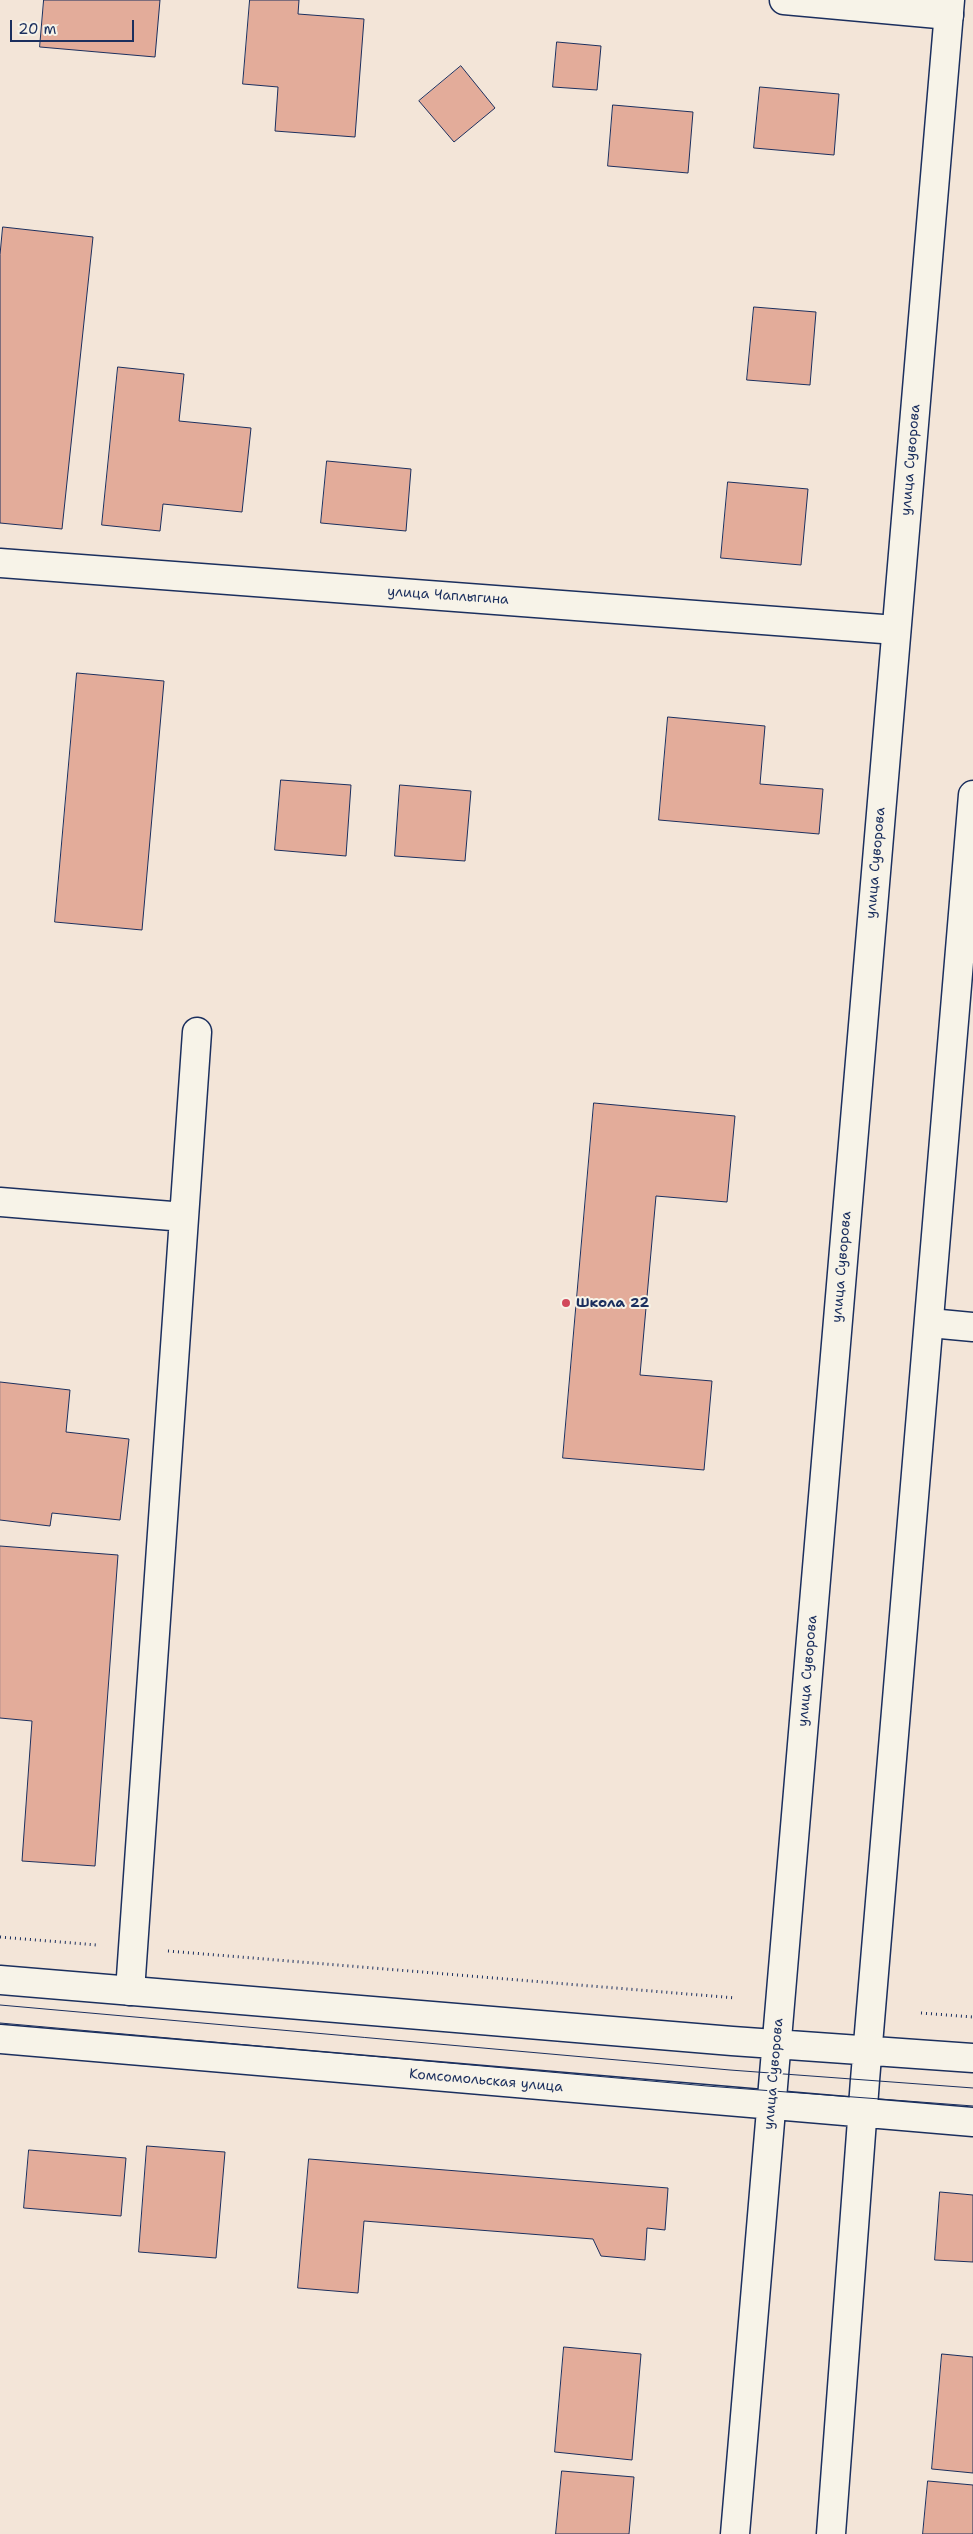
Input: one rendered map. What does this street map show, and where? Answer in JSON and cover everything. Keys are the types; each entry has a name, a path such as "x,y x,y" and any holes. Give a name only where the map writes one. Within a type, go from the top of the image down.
{"main road":[{"path":"784,0 949,8"},
{"name":"улица Суворова","path":"735,2534 949,8"},
{"name":"улица Чаплыгина","path":"0,563 896,630"},
{"path":"831,2534 868,2050 973,794"},
{"path":"130,1991 197,1032"},
{"path":"0,1202 184,1217"},
{"path":"930,1323 973,1326"},
{"path":"0,1980 777,2044 973,2058"},
{"name":"Комсомольская улица","path":"0,2039 973,2122"}],"path":[{"path":"0,1937 736,1998"},
{"path":"921,2013 973,2017"}],"building":[{"path":"44,0 160,0 155,57 40,47"},
{"path":"250,0 299,0 298,14 364,19 355,137 275,131 278,87 243,84"},
{"path":"557,42 601,46 597,90 553,87"},
{"path":"461,66 495,108 454,142 419,101"},
{"path":"760,87 839,94 834,155 754,148"},
{"path":"613,105 693,112 688,173 608,166"},
{"path":"3,227 93,237 62,529 0,523 0,255"},
{"path":"754,307 816,312 810,385 747,380"},
{"path":"118,367 184,374 179,421 251,428 242,512 163,504 160,531 102,525"},
{"path":"327,461 411,469 406,531 321,523"},
{"path":"728,482 808,489 801,565 721,558"},
{"path":"77,673 164,681 142,930 55,922"},
{"path":"668,717 765,726 760,784 823,789 819,834 659,820"},
{"path":"281,780 351,785 346,856 275,850"},
{"path":"400,785 471,791 465,861 395,856"},
{"path":"594,1103 735,1116 727,1202 656,1196 640,1375 712,1381 704,1470 563,1458"},
{"path":"0,1382 70,1390 66,1432 129,1439 120,1520 52,1513 50,1526 0,1520"},
{"path":"0,1546 118,1555 95,1866 22,1861 32,1721 0,1718"},
{"path":"147,2146 225,2152 216,2258 139,2252"},
{"path":"29,2150 126,2158 121,2216 24,2208"},
{"path":"309,2159 668,2188 665,2230 647,2228 645,2260 601,2256 593,2239 364,2221 358,2293 298,2288"},
{"path":"940,2192 973,2195 973,2262 935,2260"},
{"path":"564,2347 641,2354 632,2460 555,2452"},
{"path":"942,2354 973,2357 973,2473 932,2469"},
{"path":"562,2471 634,2477 629,2534 556,2534"},
{"path":"928,2481 973,2485 973,2534 923,2534"}],"tram line":[{"path":"0,2005 730,2070 973,2088"},
{"path":"0,2023 707,2086 973,2106"}],"place":[{"name":"Школа 22","path":"566,1303"}]}
